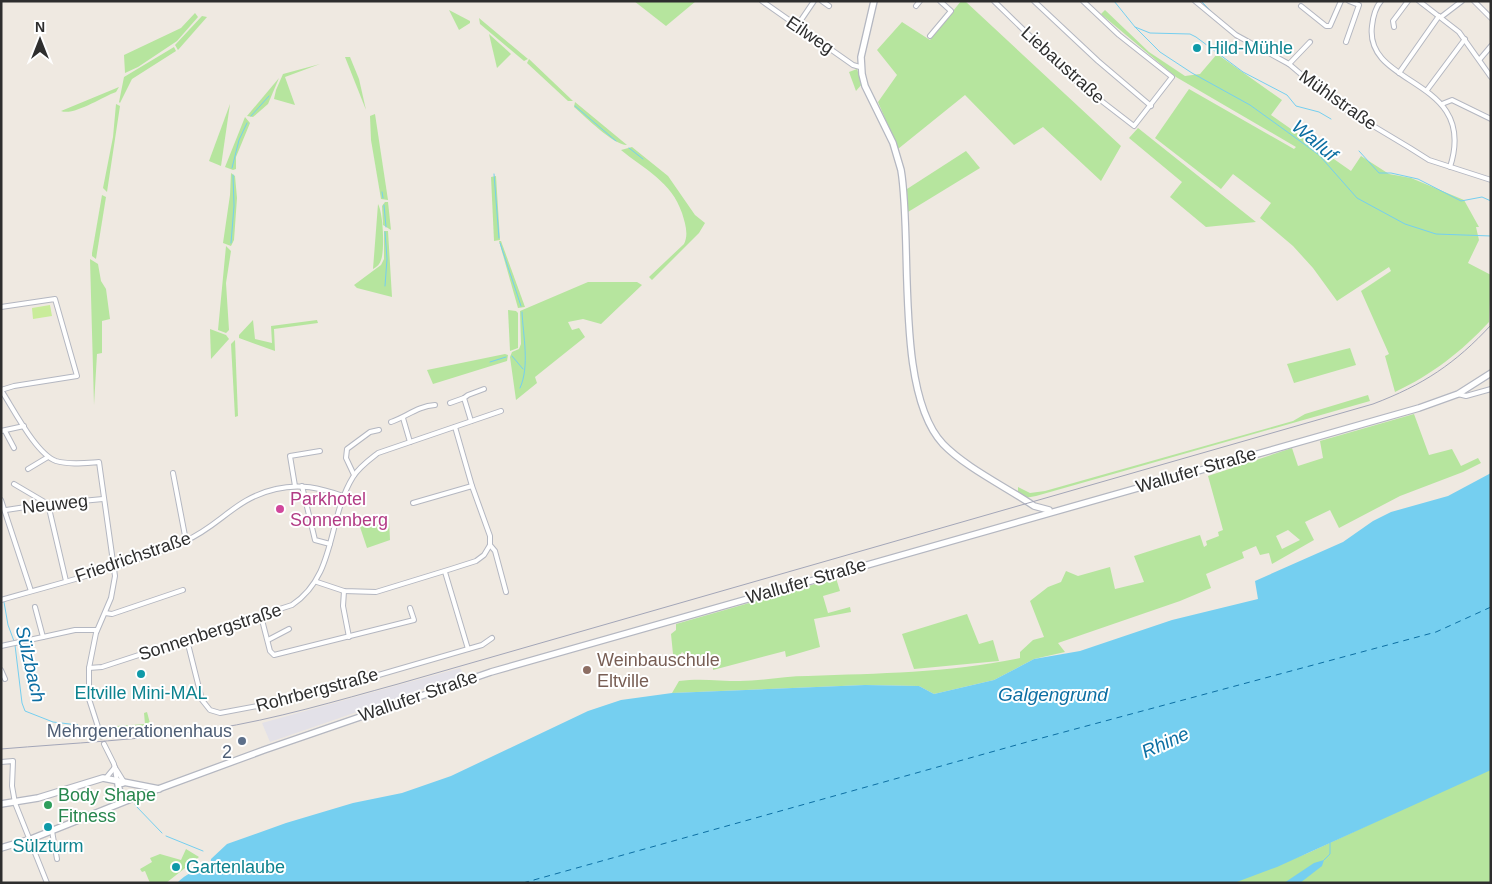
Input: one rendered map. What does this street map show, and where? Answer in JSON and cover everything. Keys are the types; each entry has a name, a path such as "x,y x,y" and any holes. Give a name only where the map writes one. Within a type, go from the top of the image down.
{"street":[{"name":"Eilweg","path":"762,1 853,65 860,67"},
{"path":"797,26 814,1"},
{"path":"822,1 829,6"},
{"path":"874,1 860,67 865,86 898,155 903,178 911,350 923,409 938,437 951,451 1031,505 1053,510"},
{"path":"916,6 920,1"},
{"path":"930,36 951,11 940,1"},
{"name":"Liebaustraße","path":"994,1 1077,82 1134,126 1151,106"},
{"path":"1034,1 1098,61 1151,106 1172,77 1119,35 1083,1"},
{"name":"Mühlstraße","path":"1195,1 1236,35 1289,64 1335,103 1430,160 1491,180"},
{"path":"1301,6 1326,26 1330,26 1341,1"},
{"path":"1346,42 1359,5 1349,1"},
{"path":"1381,1 1373,16 1371,32 1379,58 1427,90 1442,104 1455,134 1455,148 1450,167"},
{"path":"1394,27 1393,21 1408,1"},
{"path":"1419,1 1465,39 1491,76"},
{"path":"1399,73 1440,17 1462,1"},
{"path":"1474,1 1491,18"},
{"path":"1427,90 1465,39"},
{"path":"1289,64 1310,42"},
{"path":"1480,58 1491,46"},
{"path":"1442,104 1452,100 1491,119"},
{"path":"1,307 55,299 77,376 14,386 1,390 37,446 48,457 65,463 99,462 113,567 113,590 97,630 90,668 89,699 99,730"},
{"name":"Wallufer Straße","path":"1,848 31,840 131,799 272,747 499,669 1024,518 1409,410 1458,394 1491,373"},
{"path":"450,403 484,389"},
{"path":"1458,394 1468,395 1491,389"},
{"path":"464,398 471,421"},
{"path":"391,422 403,418 406,414 435,405"},
{"name":"Sonnenbergstraße","path":"90,668 102,667 292,605 306,595 317,582 343,496 354,475 378,454 501,411"},
{"path":"403,418 410,442"},
{"path":"14,448 3,432 24,426"},
{"path":"455,426 506,592"},
{"path":"354,475 346,458 347,449 370,432 379,430"},
{"path":"295,486 290,456 320,451"},
{"path":"28,469 48,457"},
{"path":"173,474 186,541"},
{"path":"14,484 48,504 66,580"},
{"path":"302,486 315,540 330,544"},
{"name":"Friedrichstraße","path":"3,600 113,567 186,541 243,501 260,493 302,486 324,489 343,496"},
{"path":"414,503 472,486"},
{"name":"Neuweg","path":"6,510 103,499"},
{"path":"1,500 6,510 31,591"},
{"path":"1031,505 1036,515"},
{"path":"1024,518 1031,505"},
{"path":"317,582 344,591 376,592 476,561 490,545"},
{"path":"445,572 468,649"},
{"path":"105,613 112,614 183,590"},
{"path":"344,591 342,606 349,637"},
{"path":"34,607 43,637"},
{"path":"261,616 270,652 274,655 414,620 410,608"},
{"path":"268,640 289,629"},
{"path":"1,646 75,630 97,630"},
{"name":"Rohrbergstraße","path":"187,640 202,700 210,710 220,713 263,705 326,689 482,645 492,638"},
{"path":"1,670 5,679"},
{"path":"104,744 125,783"},
{"path":"1,762 13,761 12,786 15,803 47,883"},
{"path":"106,778 115,767"},
{"path":"115,767 117,782 124,797 131,799"},
{"path":"1,804 15,803 106,778 117,782 161,789"},
{"path":"143,787 146,792 144,795"},
{"path":"52,831 57,859"}],"shaded area":[{"path":"460,668 464,675 270,742 262,723"}],"green space":[{"path":"634,1 696,1 666,26"},
{"path":"961,1 965,1 1121,146 1101,181 1043,127 1014,145 965,95 898,149 878,102 897,75 877,50 902,22 930,40"},
{"path":"449,10 470,21 470,23 459,30"},
{"path":"1105,10 1149,52 1185,76 1200,74 1217,54 1282,100 1271,115 1351,171 1361,156 1389,174 1411,178 1464,200 1479,227 1476,227 1479,240 1468,263 1491,275 1489,322 1446,362 1422,378 1395,392 1385,356 1389,354 1361,291 1391,271 1389,267 1337,301 1313,268 1293,246 1260,218 1271,203 1233,174 1221,189 1155,138 1189,89 1294,149 1296,147 1176,77 1101,14"},
{"path":"195,13 198,17 177,41 138,67 125,73 124,55 181,28"},
{"path":"202,16 207,17 178,50 175,45"},
{"path":"479,18 528,59 524,61 480,24"},
{"path":"489,34 511,54 497,68"},
{"path":"174,47 176,51 132,79 120,103 124,77"},
{"path":"345,57 350,57 359,79 366,110"},
{"path":"529,59 573,101 568,101 527,63"},
{"path":"320,64 285,77 295,105 274,99 283,74"},
{"path":"857,69 862,84 856,91 849,72"},
{"path":"279,78 268,104 253,117 247,116"},
{"path":"119,87 116,92 80,109 67,112 61,111"},
{"path":"575,102 627,145 621,144 600,130 574,107"},
{"path":"116,104 120,106 107,192 103,188 113,137"},
{"path":"230,104 221,166 209,161"},
{"path":"375,114 388,200 381,199 371,140 370,116"},
{"path":"245,117 250,123 236,157 236,169 233,170 225,167"},
{"path":"1138,128 1256,222 1206,227 1170,197 1182,182 1129,138"},
{"path":"632,147 668,176 695,215 705,223 699,233 652,280 649,277 684,244 686,228 677,202 664,184 621,150"},
{"path":"966,151 980,168 908,212 907,189"},
{"path":"231,173 235,176 237,198 234,240 231,246 223,243 230,195"},
{"path":"496,176 500,240 494,241 491,177"},
{"path":"102,195 106,197 96,259 92,256 92,253"},
{"path":"385,202 388,202 391,230 383,225 382,206"},
{"path":"378,204 382,223 383,248 380,263 373,269"},
{"path":"384,231 388,231 392,297 357,288 354,285 381,265 384,259"},
{"path":"499,241 501,241 525,307 518,308"},
{"path":"226,246 231,251 226,283 229,330 226,333 218,330"},
{"path":"90,259 98,264 101,281 106,289 110,319 102,321 102,353 97,354 94,405"},
{"path":"588,282 637,282 642,285 601,324 583,319 568,322 572,330 579,328 585,337 535,377 537,383 516,400 510,357 512,352 519,349 521,344 520,311"},
{"path":"50,305 52,316 33,319 32,308"},
{"path":"508,310 518,313 518,348 510,351"},
{"path":"253,320 255,339 272,343 271,326 317,320 318,323 274,329 275,351 239,338 239,335"},
{"path":"210,329 226,335 229,339 211,359"},
{"path":"235,340 238,416 235,417 231,344"},
{"path":"1350,348 1356,365 1294,383 1287,364"},
{"path":"505,354 508,355 507,361 433,384 427,370"},
{"path":"1368,395 1370,401 1036,496 1025,498 1018,492 1018,487 1030,493 1045,491 1293,421 1305,414"},
{"path":"1414,414 1429,455 1452,449 1461,466 1478,458 1481,463 1463,472 1400,496 1339,528 1330,510 1305,522 1314,540 1272,564 1269,553 1260,555 1256,546 1242,552 1244,558 1206,574 1211,588 1180,601 1058,643 1065,652 1034,659 994,680 934,694 919,686 865,685 672,693 679,681 687,680 748,681 799,676 914,671 967,667 1020,658 1020,652 1033,640 1044,637 1030,601 1048,587 1061,582 1066,571 1078,576 1110,567 1115,589 1144,582 1134,556 1200,535 1204,547 1207,545 1206,541 1219,536 1218,532 1223,530 1208,476 1292,448 1298,466 1323,458 1320,441","holes":["1288,530 1300,540 1282,549 1276,536"]},
{"path":"389,519 390,540 367,548 359,524"},
{"path":"836,578 840,591 823,596 828,613 850,607 851,612 814,619 820,647 786,657 785,651 713,670 713,658 691,659 682,652 674,664 671,634 676,630 676,624"},
{"path":"967,614 979,644 993,640 999,661 914,669 902,634"},
{"path":"147,712 151,727 122,731 103,730 103,727 145,724 144,713"},
{"path":"1491,768 1491,883 1232,883 1308,853"},
{"path":"186,849 199,857 166,883 150,883 145,871 142,872 140,869 152,862 150,858 160,854 181,860"}],"water":[{"path":"1491,473 1491,770 1277,867 1234,883 177,883 192,872 210,868 211,859 227,844 286,823 353,803 402,793 451,776 588,711 621,700 672,693 865,685 919,686 934,694 994,680 1034,659 1080,651 1172,620 1258,599 1255,581 1343,542 1373,521 1391,512 1448,496"},
{"path":"1324,860 1322,866 1300,883 1284,883 1314,863"}],"waterway":[{"name":"Walluf","path":"1114,1 1135,27 1160,52 1192,73 1250,105 1319,155 1357,198 1405,224 1436,234 1491,236"},
{"path":"1201,1 1215,15"},
{"name":"Walluf","path":"1135,27 1150,33 1190,34 1243,72 1287,95 1296,106 1319,112 1331,119"},
{"path":"1250,41 1266,48"},
{"path":"251,116 269,96"},
{"path":"575,106 616,141"},
{"path":"232,168 239,140 247,123"},
{"path":"629,148 643,159"},
{"name":"Walluf","path":"1359,151 1379,173 1391,173 1418,179 1461,201 1482,197 1491,201"},
{"path":"494,174 499,238"},
{"path":"231,243 234,206 233,175"},
{"path":"382,192 383,198"},
{"path":"384,205 386,227"},
{"path":"385,232 387,259 385,286"},
{"path":"500,243 521,306"},
{"path":"520,388 525,370 522,312"},
{"path":"512,356 523,369"},
{"path":"490,362 506,357"},
{"name":"Sülzbach","path":"4,602 8,625 14,641"},
{"name":"Sülzbach","path":"15,645 22,703 25,711 53,722 78,725 81,730"},
{"name":"Sülzbach","path":"135,805 162,833"},
{"name":"Sülzbach","path":"166,836 203,851"},
{"path":"1324,860 1330,854 1330,842"}],"ferry route":[{"path":"523,883 1027,742 1436,632 1491,607"}],"tunnel":[{"path":"99,730 104,744"}],"railway":[{"path":"1,749 134,739 213,729 283,715 398,684 1373,404 1391,397 1437,372 1478,339 1491,325"}],"place":[{"name":"Hild-Mühle","path":"1197,48"},
{"name":"Parkhotel Sonnenberg","path":"280,509"},
{"name":"Weinbauschule Eltville","path":"587,670"},
{"name":"Eltville Mini-MAL","path":"141,674"},
{"name":"Mehrgenerationenhaus 2","path":"242,741"},
{"name":"Body Shape Fitness","path":"48,805"},
{"name":"Sülzturm","path":"48,827"},
{"name":"Gartenlaube","path":"176,867"}],"water label":[{"name":"Galgengrund","path":"1053,694"},
{"name":"Rhine","path":"1165,742"}]}
